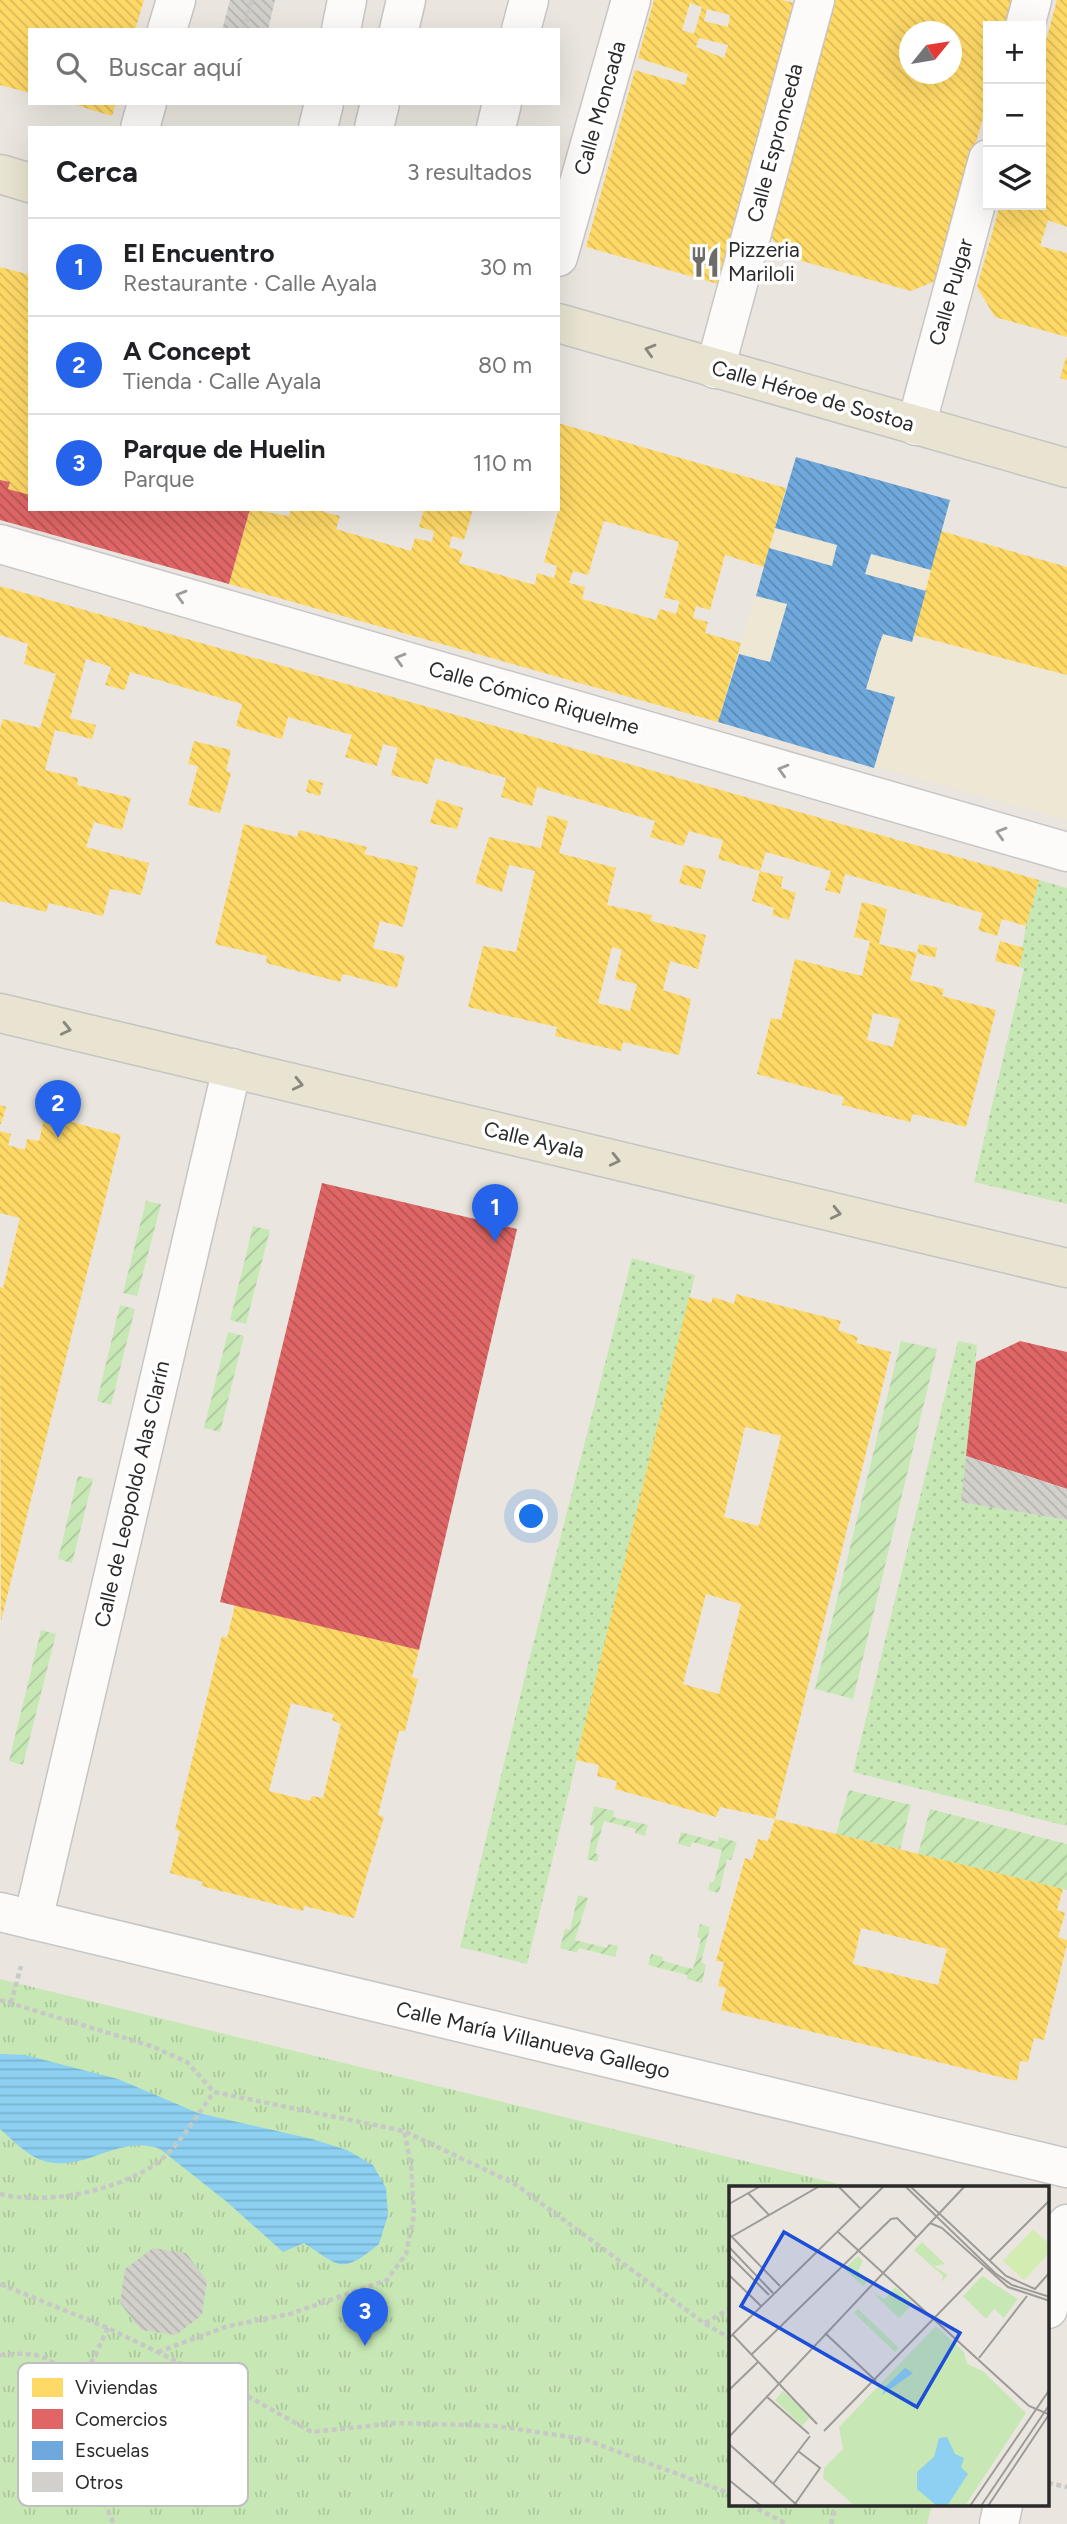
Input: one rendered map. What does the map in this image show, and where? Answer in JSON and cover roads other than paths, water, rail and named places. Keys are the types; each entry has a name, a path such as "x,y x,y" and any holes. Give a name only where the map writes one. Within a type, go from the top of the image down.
{"main road":[{"path":"0,174 28,182"},
{"name":"Calle Héroe de Sostoa","path":"560,324 1067,468"},
{"name":"Calle Ayala","path":"0,1013 1067,1268"}],"street":[{"path":"168,28 176,0"},
{"path":"341,28 347,0"},
{"path":"399,28 406,0"},
{"path":"522,28 529,0"},
{"name":"Calle Moncada","path":"560,250 631,0"},
{"name":"Calle Espronceda","path":"715,369 815,0"},
{"path":"1026,21 1032,0"},
{"path":"141,126 146,105"},
{"path":"318,126 324,105"},
{"path":"374,126 380,105"},
{"path":"496,126 502,105"},
{"name":"Calle Pulgar","path":"916,426 983,178"},
{"name":"Calle Cómico Riquelme","path":"0,544 1067,852"},
{"name":"Calle de Leopoldo Alas Clarín","path":"16,1916 232,1068"},
{"name":"Calle María Villanueva Gallego","path":"16,1916 1067,2168"},
{"path":"1050,2300 1067,2224"},
{"path":"999,2524 1003,2506"}],"water":[{"path":"0,2054 25,2055 118,2079 198,2113 312,2139 347,2150 373,2165 386,2188 388,2215 379,2244 348,2264 334,2262 304,2243 283,2252 227,2202 160,2149 145,2145 117,2149 74,2162 59,2163 38,2159 0,2129"}],"place":[{"name":"Pizzeria Mariloli","path":"705,262"},
{"name":"A Concept","path":"58,1138"},
{"name":"El Encuentro","path":"495,1242"},
{"name":"Parque de Huelin","path":"365,2346"}]}
